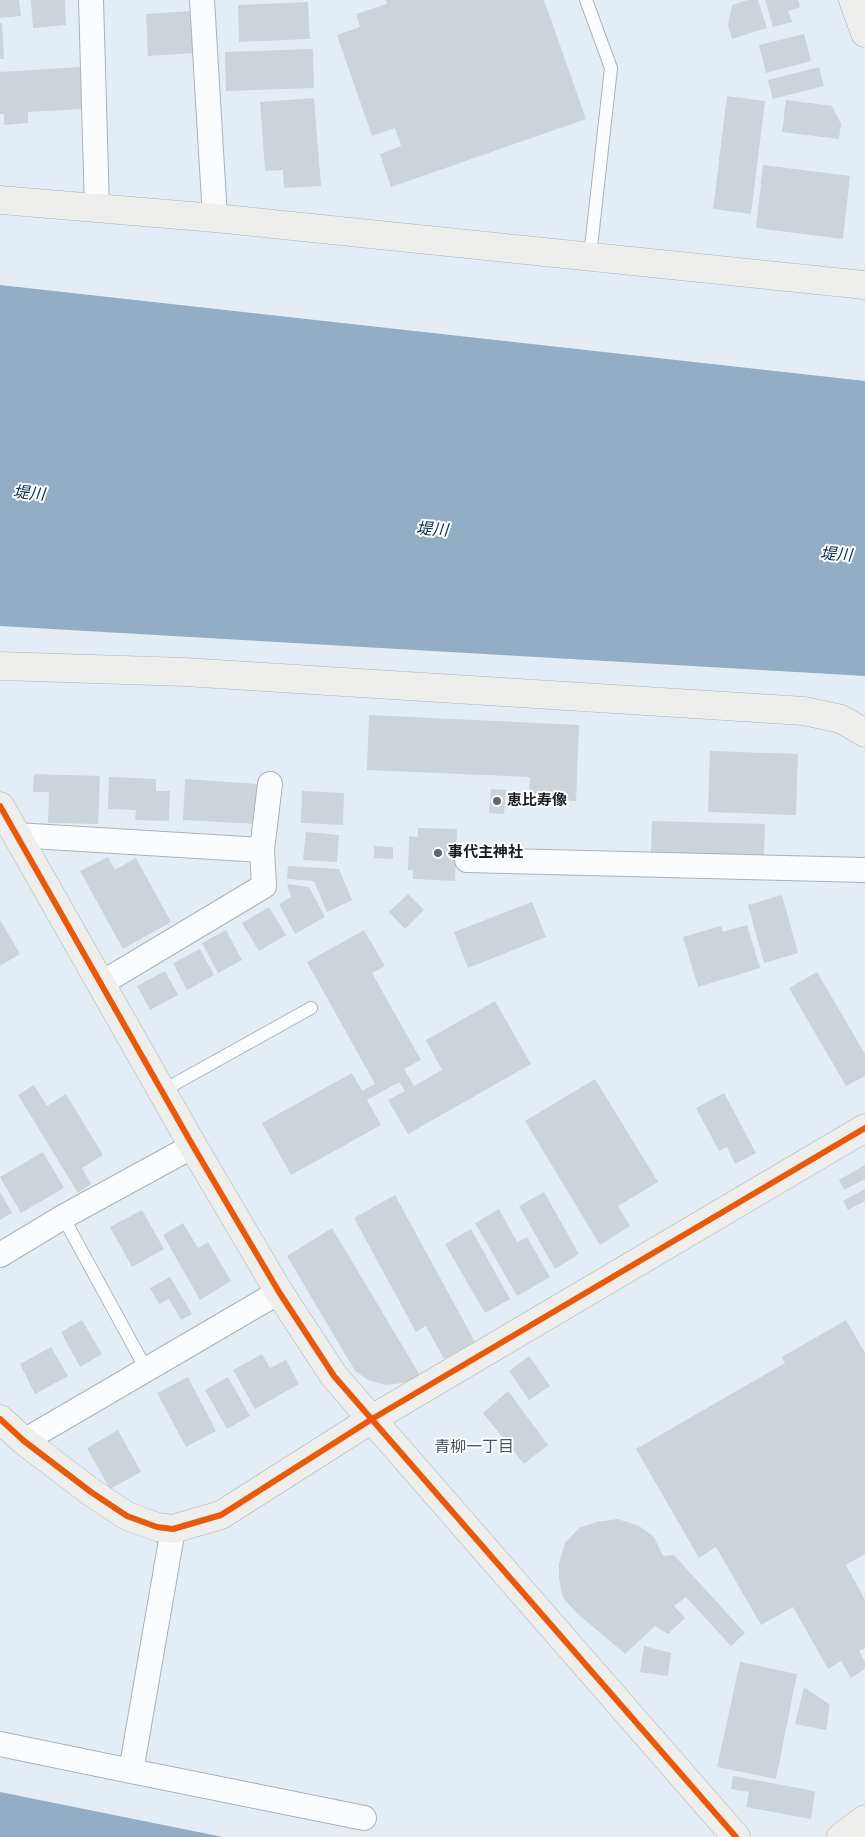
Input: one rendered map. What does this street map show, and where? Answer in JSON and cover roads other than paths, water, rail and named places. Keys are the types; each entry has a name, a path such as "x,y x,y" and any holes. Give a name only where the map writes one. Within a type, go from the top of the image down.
{"street":[{"path":"91,0 97,208"},
{"path":"202,0 215,218"},
{"path":"853,0 865,33"},
{"path":"0,200 215,218 865,285"},
{"path":"0,666 195,673 804,711 841,718 865,733"},
{"path":"102,983 264,886 262,850 270,784"},
{"path":"0,806 193,1146 279,1292 334,1376 736,1837"},
{"path":"16,835 262,850"},
{"path":"467,860 865,870"},
{"path":"0,1419 24,1441 91,1492 127,1516 157,1527 173,1529 221,1515 372,1419 865,1128"},
{"path":"0,1255 64,1217 193,1146"},
{"path":"24,1441 279,1292"},
{"path":"131,1771 173,1529"},
{"path":"0,1744 364,1818"},
{"path":"841,1837 865,1818"}],"lane":[{"path":"586,0 611,68 590,256"},
{"path":"162,1091 311,1008"},
{"path":"64,1217 146,1369"}],"water":[{"name":"堤川","path":"0,285 865,381 865,676 0,626"},
{"path":"0,1792 223,1837 0,1837"}],"place":[{"name":"恵比寿像","path":"497,801"},
{"name":"事代主神社","path":"438,853"}],"district":[{"name":"青柳一丁目","path":"474,1447"}]}
